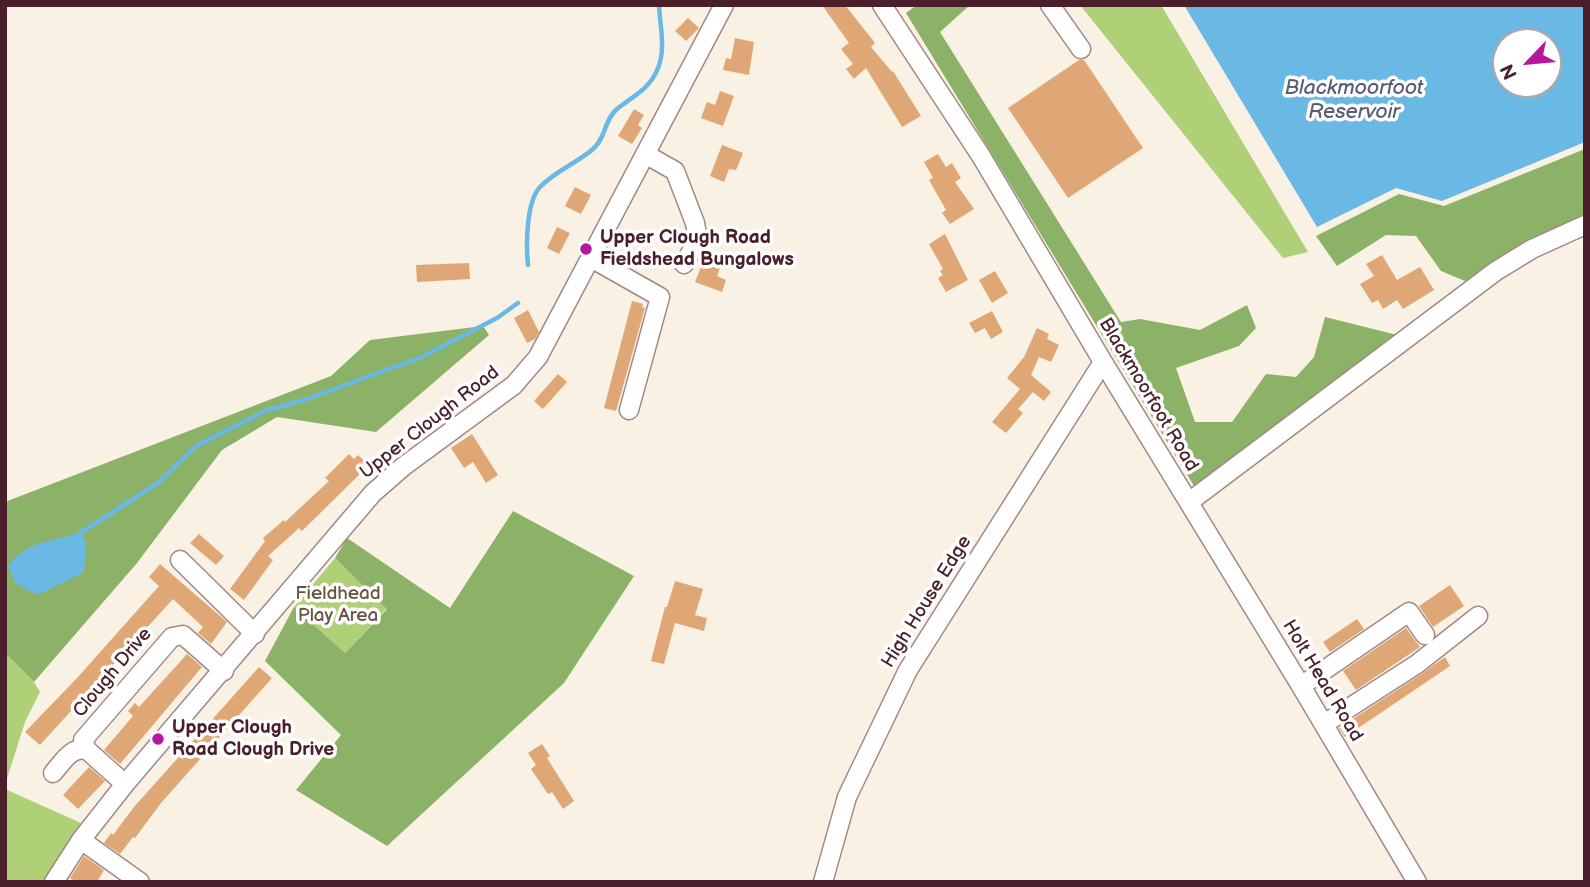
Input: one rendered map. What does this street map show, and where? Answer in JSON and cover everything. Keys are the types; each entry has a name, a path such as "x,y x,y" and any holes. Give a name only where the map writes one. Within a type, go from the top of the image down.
{"street":[{"name":"Upper Clough Road","path":"54,882 81,840 125,784 373,493 404,466 514,385 538,357 724,5"},
{"name":"Blackmoorfoot Road","path":"883,5 981,156 1189,502 1496,271 1532,249 1585,225"},
{"path":"1050,5 1081,49"},
{"path":"645,154 676,171 695,223 698,240 684,264"},
{"path":"591,258 660,297 629,410"},
{"name":"High House Edge","path":"823,882 847,797 908,670 1103,362"},
{"name":"Holt Head Road","path":"1189,502 1417,882"},
{"path":"180,560 255,634"},
{"path":"1301,687 1409,612 1424,635"},
{"path":"1324,724 1417,664 1478,616"},
{"name":"Clough Drive","path":"125,784 87,750 83,740 172,637 183,635 223,671"},
{"path":"53,773 74,750 87,750"},
{"path":"81,840 140,882"}],"green space":[{"path":"917,5 970,5 940,32 1121,322 1140,319 1200,330 1247,305 1256,328 1239,346 1176,368 1195,422 1232,422 1266,374 1296,377 1314,357 1325,317 1397,335 1194,486 906,13"},
{"path":"1080,5 1161,5 1308,252 1283,258"},
{"path":"1585,149 1585,217 1521,248 1465,281 1441,271 1416,236 1386,235 1337,266 1316,236 1399,194 1444,206"},
{"path":"483,326 489,335 376,432 277,417 222,450 137,563 34,682 5,653 5,502 331,376 370,340"},
{"path":"513,511 634,576 564,683 387,846 296,790 341,735 265,661 294,607 345,653 387,609 335,558 347,538 450,608"},
{"name":"Fieldhead Play Area","path":"335,558 387,608 345,653 294,607"},
{"path":"5,653 34,682 40,692 25,722 5,785"},
{"path":"5,789 81,823 43,882 5,882"}],"water":[{"name":"Blackmoorfoot Reservoir","path":"1184,5 1585,5 1585,142 1442,201 1396,188 1317,227"},
{"path":"80,533 86,541 84,572 38,595 16,584 8,567 14,559 40,544"}],"building":[{"path":"822,5 845,5 875,43 871,47 893,71 921,116 902,127 866,68 854,79 846,69 853,64 841,49 849,43"},
{"path":"688,18 699,28 686,41 675,31"},
{"path":"735,38 754,42 749,75 723,70 726,58 731,59"},
{"path":"1079,60 1084,60 1143,148 1068,198 1008,108"},
{"path":"720,91 734,96 723,126 701,118 707,102 715,105"},
{"path":"634,109 644,115 638,125 642,128 632,144 618,136"},
{"path":"722,145 743,153 736,170 729,169 724,182 710,176"},
{"path":"938,154 946,167 952,163 961,178 955,182 974,209 950,224 942,213 946,210 929,180 933,178 924,162"},
{"path":"575,187 591,195 581,214 565,206"},
{"path":"557,227 570,233 559,254 547,248"},
{"path":"945,234 968,280 946,292 938,278 943,275 940,271 943,269 929,244"},
{"path":"1382,255 1397,280 1420,267 1434,290 1403,309 1397,300 1383,309 1378,300 1372,303 1360,284 1374,276 1366,264"},
{"path":"705,257 722,263 717,276 726,280 722,292 695,282"},
{"path":"469,263 470,279 417,282 416,265"},
{"path":"995,271 1008,293 992,303 979,280"},
{"path":"632,301 643,304 642,307 645,308 616,411 604,408"},
{"path":"528,310 539,332 535,339 527,343 514,318"},
{"path":"992,311 1003,332 991,339 985,328 975,333 969,323"},
{"path":"1037,328 1049,334 1047,339 1059,345 1051,362 1039,357 1031,375 1051,392 1044,401 1033,392 1018,409 1023,413 1006,433 992,422 1020,389 1007,378 1024,357"},
{"path":"558,374 567,382 543,409 534,401"},
{"path":"472,434 498,475 486,483 473,462 464,468 451,448"},
{"path":"349,454 354,459 358,455 369,465 302,531 299,528 268,556 273,560 244,600 230,589 265,541 263,538 284,520 285,522 329,481 325,478"},
{"path":"199,534 224,556 216,565 190,543"},
{"path":"160,564 227,622 211,644 198,633 203,627 173,599 40,745 25,732 159,586 149,577"},
{"path":"675,581 703,589 695,615 707,618 704,631 675,623 664,664 651,661 665,607"},
{"path":"1450,585 1464,606 1433,627 1419,606"},
{"path":"1357,619 1364,629 1330,652 1323,642"},
{"path":"1406,628 1420,647 1356,690 1343,671"},
{"path":"187,654 202,667 120,764 104,750 133,716 128,711 135,703 139,707"},
{"path":"1445,657 1450,666 1345,737 1339,728"},
{"path":"259,667 272,678 161,803 135,838 133,837 120,854 104,843 111,833 113,835 134,807"},
{"path":"542,744 550,756 547,758 574,801 563,809 552,792 548,794 531,769 536,765 528,753"},
{"path":"89,767 105,781 78,809 63,795"},
{"path":"84,856 104,870 97,882 76,882 70,878"}],"waterway":[{"path":"528,265 528,224 535,194 552,176 593,149 613,113 646,87 655,75 662,53 659,5"},
{"path":"80,533 158,483 196,446 265,411 304,400 422,357 497,318 518,303"}],"place":[{"name":"Upper Clough Road Fieldshead Bungalows","path":"586,249"},
{"name":"Upper Clough Road Clough Drive","path":"158,739"}]}
